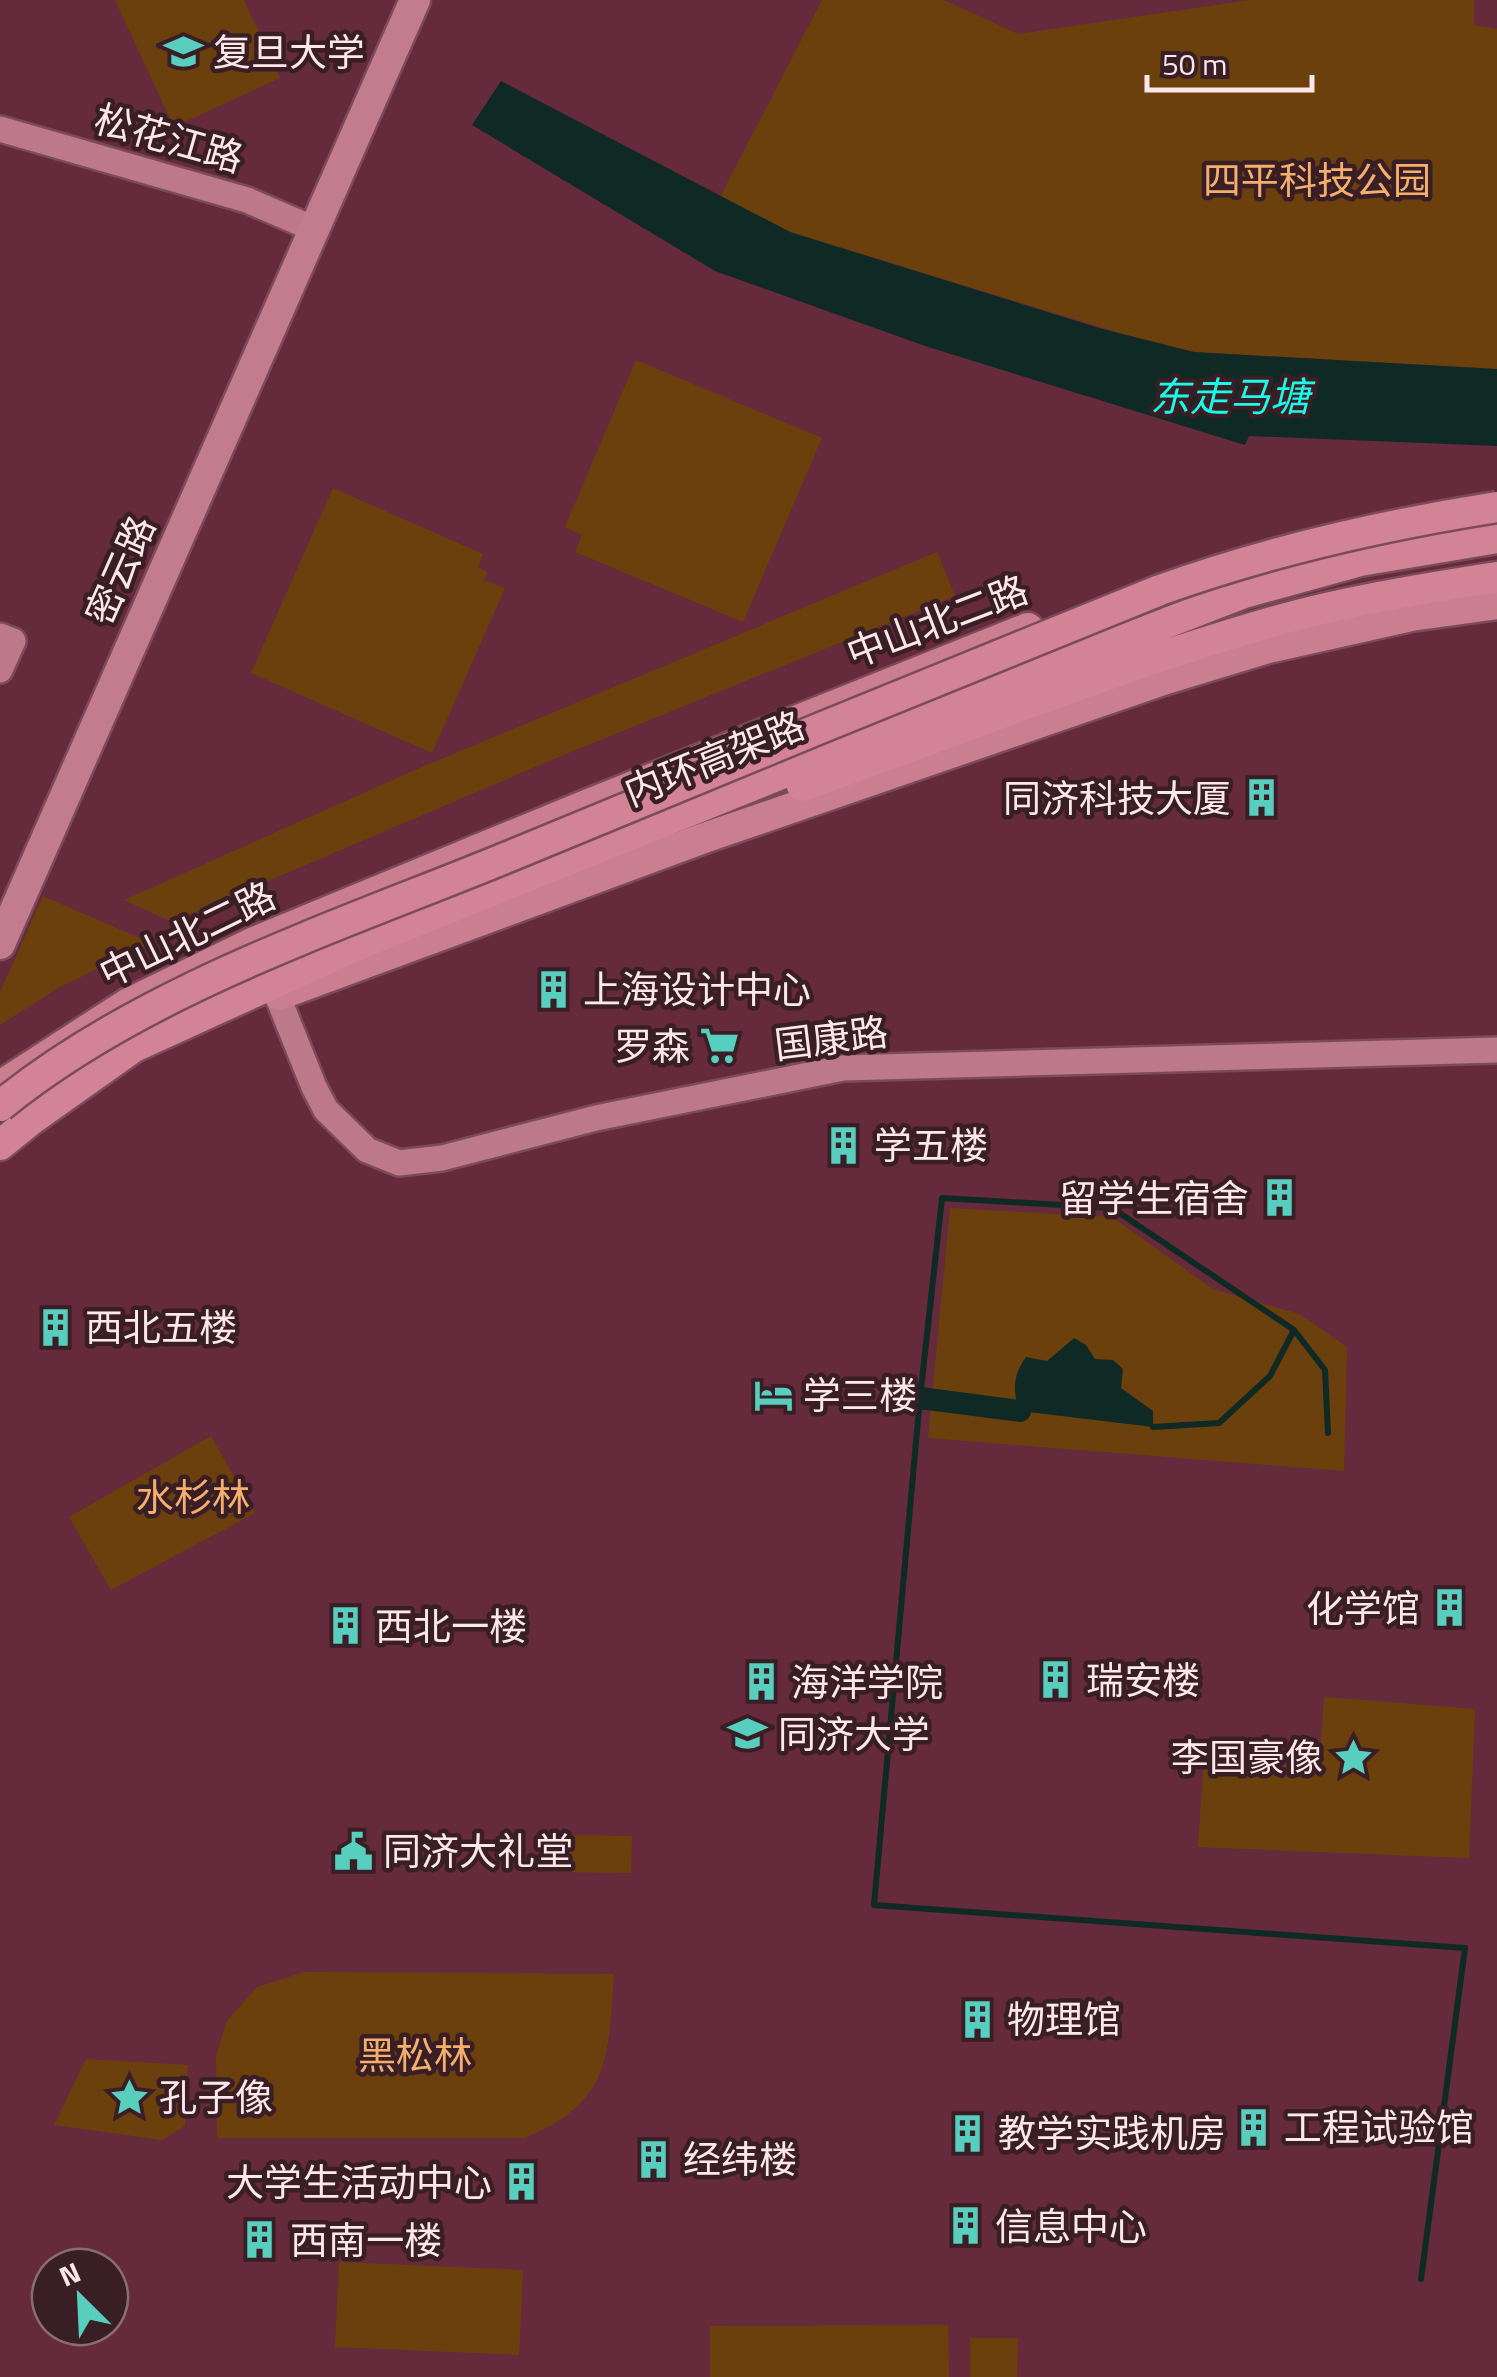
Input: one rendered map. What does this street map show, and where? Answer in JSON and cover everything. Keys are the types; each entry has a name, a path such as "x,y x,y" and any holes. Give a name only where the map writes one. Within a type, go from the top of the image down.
{"highway":[{"name":"内环高架路","path":"0,1106 104,1034 227,974 675,786 1160,590 1226,566 1332,539 1497,507"},
{"name":"内环高架路","path":"0,1145 134,1047 360,944 887,731 1244,594 1360,561 1497,538"},
{"path":"464,902 862,765 1148,660 1331,606 1497,577"}],"main road":[{"name":"中山北二路","path":"0,1086 127,1004 254,942 926,667 1086,606 1167,578 1240,559 1389,533 1497,523"},
{"path":"0,1157 39,1123 142,1052 277,996 707,837 1160,681 1268,648 1411,616 1497,604"}],"street":[{"name":"密云路","path":"0,944 414,0"},
{"name":"松花江路","path":"0,129 247,200 314,229"},
{"path":"0,636 12,642 0,670"},
{"name":"国康路","path":"277,996 326,1110 367,1150 399,1164 442,1158 596,1118 843,1068 1497,1050"}],"green space":[{"path":"115,0 244,0 280,78 174,127"},
{"name":"四平科技公园","path":"822,0 944,0 1018,34 1250,0 1474,0 1474,25 1497,29 1497,369 1194,352 1165,347 790,232 720,197"},
{"path":"636,360 822,438 743,622 575,552 582,535 565,527"},
{"path":"333,488 483,554 478,567 487,572 484,580 505,588 432,753 251,673"},
{"path":"937,552 955,596 549,761 172,922 124,900 415,770"},
{"path":"43,896 151,943 60,987 0,1025 0,992"},
{"path":"950,1208 1112,1217 1213,1289 1299,1314 1347,1347 1344,1471 928,1438"},
{"name":"水杉林","path":"211,1436 255,1513 111,1590 69,1517"},
{"path":"1324,1697 1475,1709 1469,1858 1198,1847 1204,1756 1319,1769"},
{"path":"551,1835 632,1836 631,1873 551,1872"},
{"name":"黑松林","path":"304,1972 614,1974 606,2054 589,2093 574,2109 524,2138 217,2138 216,2055 227,2021 257,1987"},
{"path":"86,2059 188,2065 185,2126 162,2140 54,2125"},
{"path":"339,2262 523,2270 519,2355 335,2347"},
{"path":"948,2325 949,2377 710,2377 710,2326"},
{"path":"970,2338 1018,2338 1017,2377 970,2377"}],"water":[{"name":"东走马塘","path":"501,81 790,232 1099,328 1194,352 1497,369 1497,446 1249,436 1245,445 928,347 715,271 472,125"},
{"path":"1074,1338 1086,1345 1095,1359 1113,1360 1123,1369 1121,1388 1153,1411 1153,1427 1020,1411 1015,1383 1026,1357 1047,1361"}],"waterway":[{"path":"1328,1433 1325,1370 1294,1330 1112,1208 942,1198 874,1905 1465,1948 1421,2279"},
{"path":"1153,1427 1219,1423 1270,1376 1294,1330"},
{"path":"920,1398 1020,1411"}],"place":[{"name":"复旦大学","path":"183,52"},
{"name":"同济科技大厦","path":"1261,798"},
{"name":"上海设计中心","path":"553,989"},
{"name":"罗森","path":"720,1046"},
{"name":"学五楼","path":"844,1145"},
{"name":"留学生宿舍","path":"1279,1198"},
{"name":"西北五楼","path":"55,1327"},
{"name":"学三楼","path":"773,1395"},
{"name":"化学馆","path":"1450,1608"},
{"name":"西北一楼","path":"345,1626"},
{"name":"瑞安楼","path":"1056,1680"},
{"name":"海洋学院","path":"761,1682"},
{"name":"同济大学","path":"748,1734"},
{"name":"李国豪像","path":"1353,1757"},
{"name":"同济大礼堂","path":"353,1851"},
{"name":"物理馆","path":"977,2019"},
{"name":"孔子像","path":"129,2097"},
{"name":"工程试验馆","path":"1254,2127"},
{"name":"教学实践机房","path":"968,2133"},
{"name":"经纬楼","path":"653,2159"},
{"name":"大学生活动中心","path":"522,2182"},
{"name":"信息中心","path":"965,2226"},
{"name":"西南一楼","path":"260,2240"}]}
